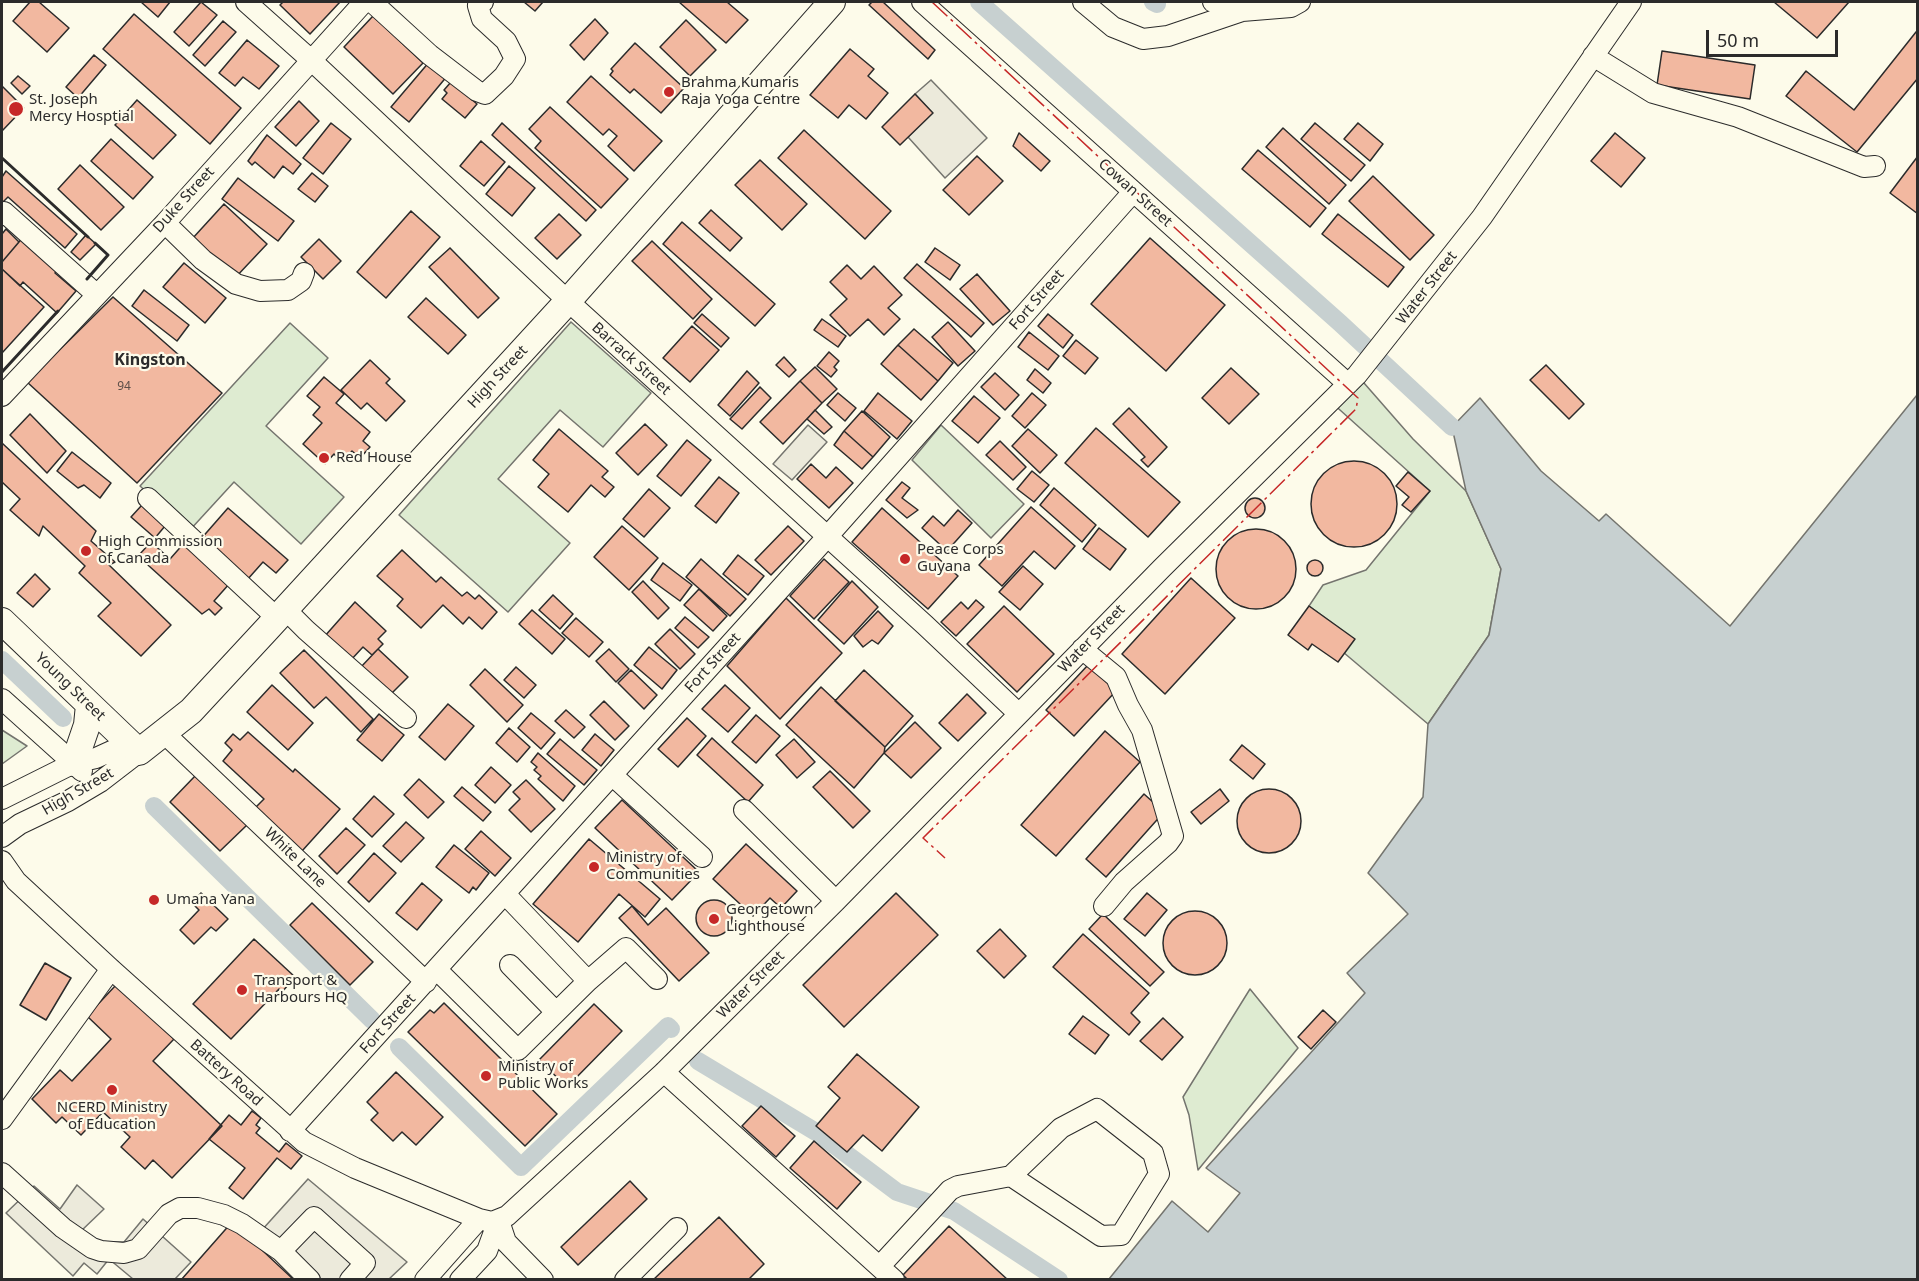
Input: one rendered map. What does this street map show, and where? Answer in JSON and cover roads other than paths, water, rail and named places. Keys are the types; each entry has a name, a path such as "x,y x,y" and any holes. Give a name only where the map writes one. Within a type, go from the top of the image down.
{"main road":[{"name":"High Street","path":"146,742 190,711 281,613 568,301 832,2"},
{"name":"Young Street","path":"2,621 89,705 146,742"},
{"path":"74,763 87,725 89,705"}],"street":[{"name":"Barrack Street","path":"246,2 1019,714"},
{"name":"Duke Street","path":"2,396 165,223 364,2"},
{"path":"372,2 430,55 477,91 485,94 504,76 515,59 506,41 482,19 478,6 483,2"},
{"name":"Cowan Street","path":"922,2 1134,192 1352,379"},
{"path":"1083,2 1113,27 1143,39 1154,40 1242,11 1291,7 1300,2"},
{"path":"1213,2 1242,11"},
{"name":"Water Street","path":"425,1280 490,1221 507,1216 664,1072 1352,379 1482,217 1631,2"},
{"path":"1593,56 1653,93 1738,117 1863,167 1875,166"},
{"name":"Fort Street","path":"290,1131 827,537 1134,192"},
{"path":"2,215 4,212 96,294"},
{"path":"165,223 203,260 236,284 260,291 288,290 301,281 304,273"},
{"path":"148,498 281,613 306,630 406,718"},
{"path":"1082,649 1116,678 1142,730 1173,836 1124,882 1104,906"},
{"path":"2,699 74,763 95,785"},
{"name":"High Street","path":"2,799 74,763 146,742"},
{"name":"High Street","path":"2,837 20,824 95,785 146,742"},
{"name":"White Lane","path":"146,742 518,1050 556,1012"},
{"path":"612,775 702,857"},
{"path":"744,810 836,901"},
{"name":"Battery Road","path":"2,861 16,880 111,969 304,1142 338,1160 490,1221"},
{"path":"506,894 588,981"},
{"path":"510,965 556,1012 626,948 657,980"},
{"path":"2,1119 111,969"},
{"path":"664,1072 887,1273 929,1214 950,1190 957,1186 1011,1176 1061,1128 1097,1109 1153,1152 1159,1174 1121,1235 1101,1236 1011,1176"},
{"path":"2,1173 63,1228 92,1248 124,1253 138,1249 169,1214 180,1208 198,1208 224,1215 242,1224 281,1251 310,1280"},
{"path":"281,1251 314,1217 365,1263 350,1280"},
{"path":"460,1280 487,1251 494,1232 490,1221"},
{"path":"490,1221 506,1242 543,1280"},
{"path":"625,1280 677,1228"}],"waterway":[{"path":"979,2 1340,323 1452,427"},
{"path":"1153,2 1157,4"},
{"path":"2,660 63,718"},
{"path":"154,806 372,1020"},
{"path":"399,1047 521,1167 668,1026 671,1029"},
{"path":"698,1061 821,1135 897,1192 954,1211 1059,1280"}],"place":[{"name":"Brahma Kumaris Raja Yoga Centre","path":"669,92"},
{"name":"St. Joseph Mercy Hosptial","path":"16,109"},
{"name":"Red House","path":"324,458"},
{"name":"High Commission of Canada","path":"86,551"},
{"name":"Peace Corps Guyana","path":"905,559"},
{"name":"Ministry of Communities","path":"594,867"},
{"name":"Umana Yana","path":"154,900"},
{"name":"Georgetown Lighthouse","path":"714,919"},
{"name":"Transport & Harbours HQ","path":"242,990"},
{"name":"Ministry of Public Works","path":"486,1076"},
{"name":"NCERD Ministry of Education","path":"112,1090"}],"district":[{"name":"Kingston","path":"150,360"}]}
